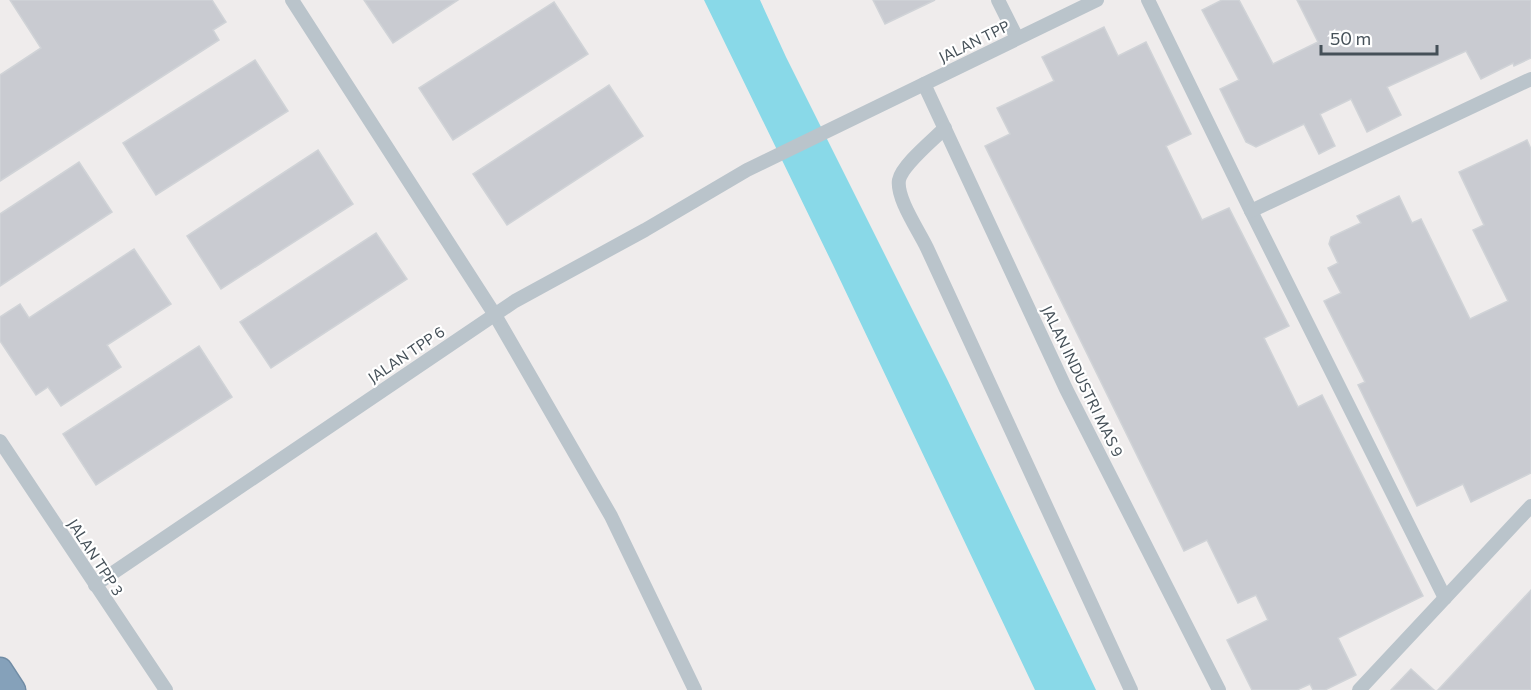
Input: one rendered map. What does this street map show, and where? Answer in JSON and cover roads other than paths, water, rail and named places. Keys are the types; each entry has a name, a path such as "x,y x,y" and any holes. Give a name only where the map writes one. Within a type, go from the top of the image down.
{"highway":[{"path":"0,670 13,690"}],"street":[{"path":"292,0 495,315 611,516 695,690"},
{"path":"998,0 1017,38"},
{"name":"JALAN TPP","path":"747,170 1096,0"},
{"path":"1148,0 1445,598"},
{"path":"1251,211 1531,79"},
{"name":"JALAN INDUSTRI MAS 9","path":"924,84 1066,389 1219,690"},
{"path":"945,128 906,167 899,178 899,193 927,248 1131,690"},
{"name":"JALAN TPP 6","path":"95,585 515,301 645,230 747,170"},
{"name":"JALAN TPP 3","path":"0,441 166,690"},
{"path":"1359,690 1531,506"}],"water":[{"path":"704,0 760,0 786,57 948,381 1096,690 1035,690"}]}
